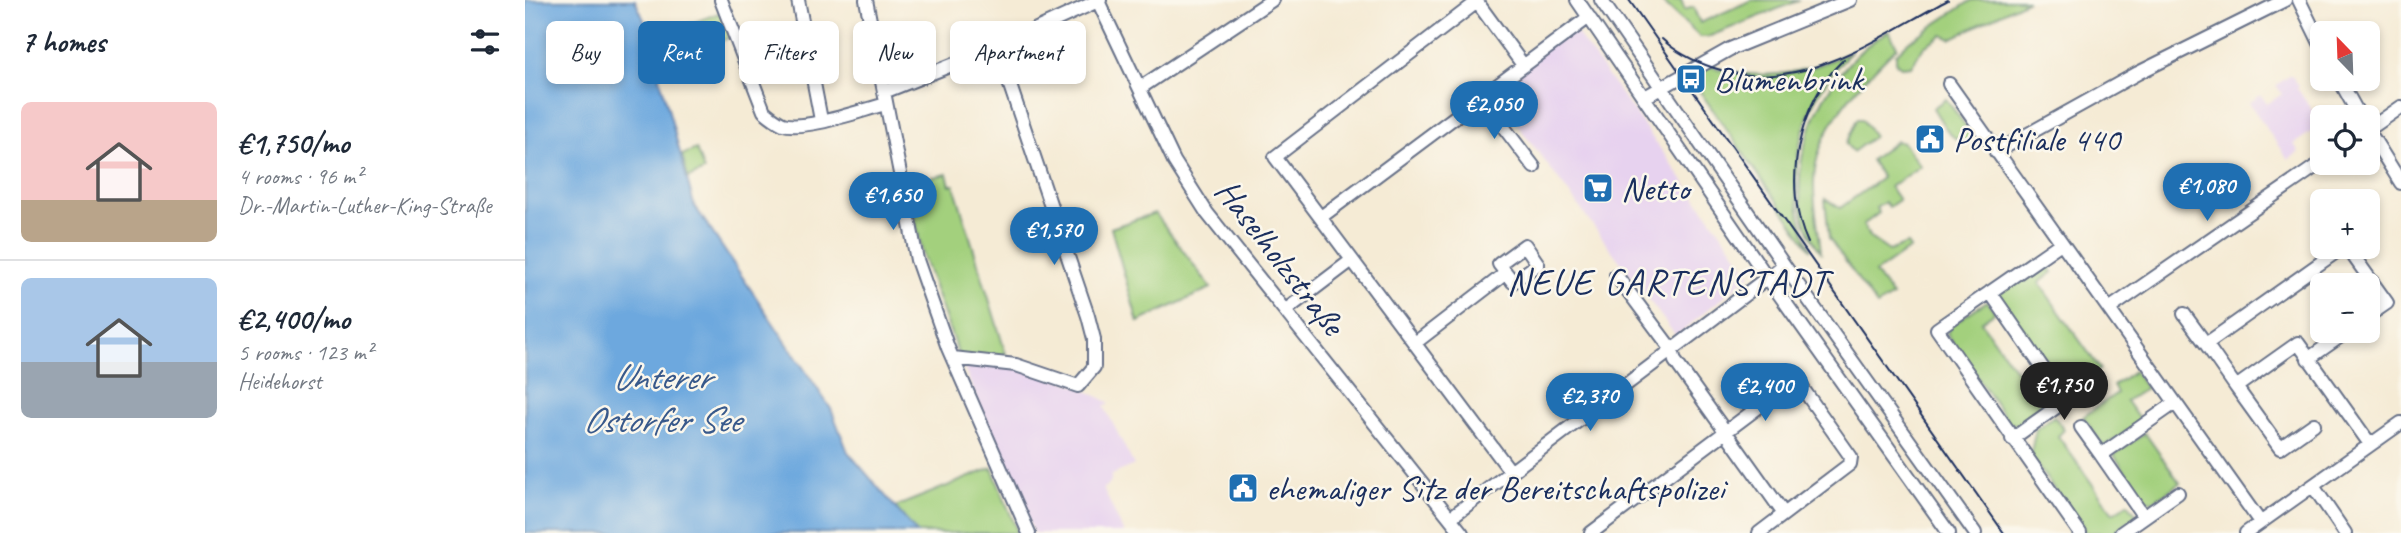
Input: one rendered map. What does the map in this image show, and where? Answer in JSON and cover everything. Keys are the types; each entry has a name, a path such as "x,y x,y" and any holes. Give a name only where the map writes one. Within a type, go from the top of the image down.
{"street":[{"name":"Haselholzstraße","path":"721,0 764,111 785,125 821,120 885,98 950,68"},
{"path":"798,0 821,120"},
{"path":"866,0 917,260 953,358 1029,533"},
{"path":"1140,88 1272,0"},
{"path":"1577,0 1767,278 1949,533"},
{"path":"1601,0 1784,265 1975,533"},
{"path":"1645,97 1730,49 1850,0"},
{"path":"1996,152 2138,73 2285,0"},
{"path":"2299,0 2310,22"},
{"name":"Haselholzstraße","path":"1052,21 1092,2 1140,88 1174,160 1207,213 1462,533"},
{"path":"1511,472 1275,157 1478,2 1523,65"},
{"path":"1321,217 1589,17"},
{"path":"953,358 1016,365 1078,386 1094,367 1094,339 1009,84"},
{"path":"1949,84 2260,522"},
{"path":"1481,96 1534,167"},
{"path":"2380,122 2401,107"},
{"path":"2380,149 2401,183"},
{"path":"2109,309 2310,170"},
{"path":"2061,243 1937,329 2080,533"},
{"path":"2206,344 2328,259"},
{"path":"1286,310 1352,260"},
{"path":"1450,518 1784,265"},
{"path":"1415,343 1506,273"},
{"path":"1616,275 1672,351 1675,361 1784,514"},
{"path":"1990,292 2065,400"},
{"path":"2380,294 2387,303 2380,308"},
{"path":"2184,314 2280,448 2314,424"},
{"path":"2236,387 2298,343 2370,444"},
{"path":"2308,359 2331,343"},
{"path":"2012,439 2097,378"},
{"path":"1591,533 1796,379 1851,457 1850,464 1759,533"},
{"path":"2101,455 2175,403"},
{"path":"2246,533 2401,423"},
{"path":"2081,427 2144,517"},
{"path":"2313,486 2345,533"},
{"path":"2121,533 2178,493"}],"shaded area":[{"path":"1573,28 1751,274 1676,336 1489,87"},
{"path":"2291,75 2310,107 2310,133 2294,144 2299,152 2288,160 2249,103 2261,95 2267,104 2282,94 2276,85"},
{"path":"960,359 1016,365 1078,386 1110,403 1104,406 1134,465 1112,475 1110,484 1103,488 1124,533 1034,533"}],"green space":[{"path":"1660,0 1681,0 1685,10 1693,7 1700,23 1752,0 1800,0 1708,37 1700,37"},
{"path":"1972,0 2028,0 1951,39 1943,35 1924,46 1911,66 1901,67 1896,63 1896,54 1907,43"},
{"path":"724,11 734,36 725,40 725,21 697,21"},
{"path":"1889,31 1897,47 1842,107 1822,143 1816,162 1814,191 1821,252 1806,224 1800,194 1801,162 1810,130 1823,99 1842,71 1864,48"},
{"path":"1852,51 1834,71 1819,94 1807,118 1800,144 1797,197 1811,250 1687,73 1703,64 1742,74 1779,74 1815,66"},
{"path":"1946,99 1979,144 1961,141 1946,129 1933,108"},
{"path":"1857,119 1862,119 1874,136 1853,152 1846,144"},
{"path":"1896,141 1903,143 1920,166 1890,187 1899,200 1889,207 1885,202 1876,208 1879,213 1863,225 1870,238 1889,251 1907,244 1910,248 1875,273 1892,296 1877,306 1829,238 1825,199 1840,208 1882,178 1871,160"},
{"path":"696,149 704,171 688,178 682,155"},
{"path":"947,174 950,185 954,185 1009,364 960,359 923,256 907,183"},
{"path":"1155,213 1211,288 1138,322 1111,228"},
{"path":"2045,261 2053,272 2039,283 2100,369 2074,387 2060,385 1998,294"},
{"path":"1987,301 1995,312 1981,322 2037,400 2051,391 2058,400 2021,426 2009,423 1947,334 1950,326"},
{"path":"2134,371 2146,388 2126,401 2141,422 2104,447 2083,417 2117,393 2113,386"},
{"path":"2054,416 2064,430 2058,436 2113,513 2128,503 2137,515 2112,533 2086,533 2030,456 2036,429"},
{"path":"2145,433 2180,483 2154,501 2144,500 2114,455"},
{"path":"992,468 1018,533 917,533 895,507"}],"water":[{"name":"Unterer Ostorfer See","path":"525,0 635,0 645,21 638,21 638,84 662,84 694,205 831,409 848,452 917,533 525,533"}],"tram line":[{"path":"1629,0 2004,533"},
{"path":"1662,39 1687,56 1714,68 1746,75 1776,75 1836,59 1948,0"},
{"path":"1808,243 1796,196 1795,171 1799,146 1805,121 1815,98 1844,59"}],"place":[{"name":"Blumenbrink","path":"1691,79"},
{"name":"Postfiliale 440","path":"1930,139"},
{"name":"Netto","path":"1598,188"},
{"name":"ehemaliger Sitz der Bereitschaftspolizei","path":"1243,488"}],"district":[{"name":"NEUE GARTENSTADT","path":"1668,281"}]}
